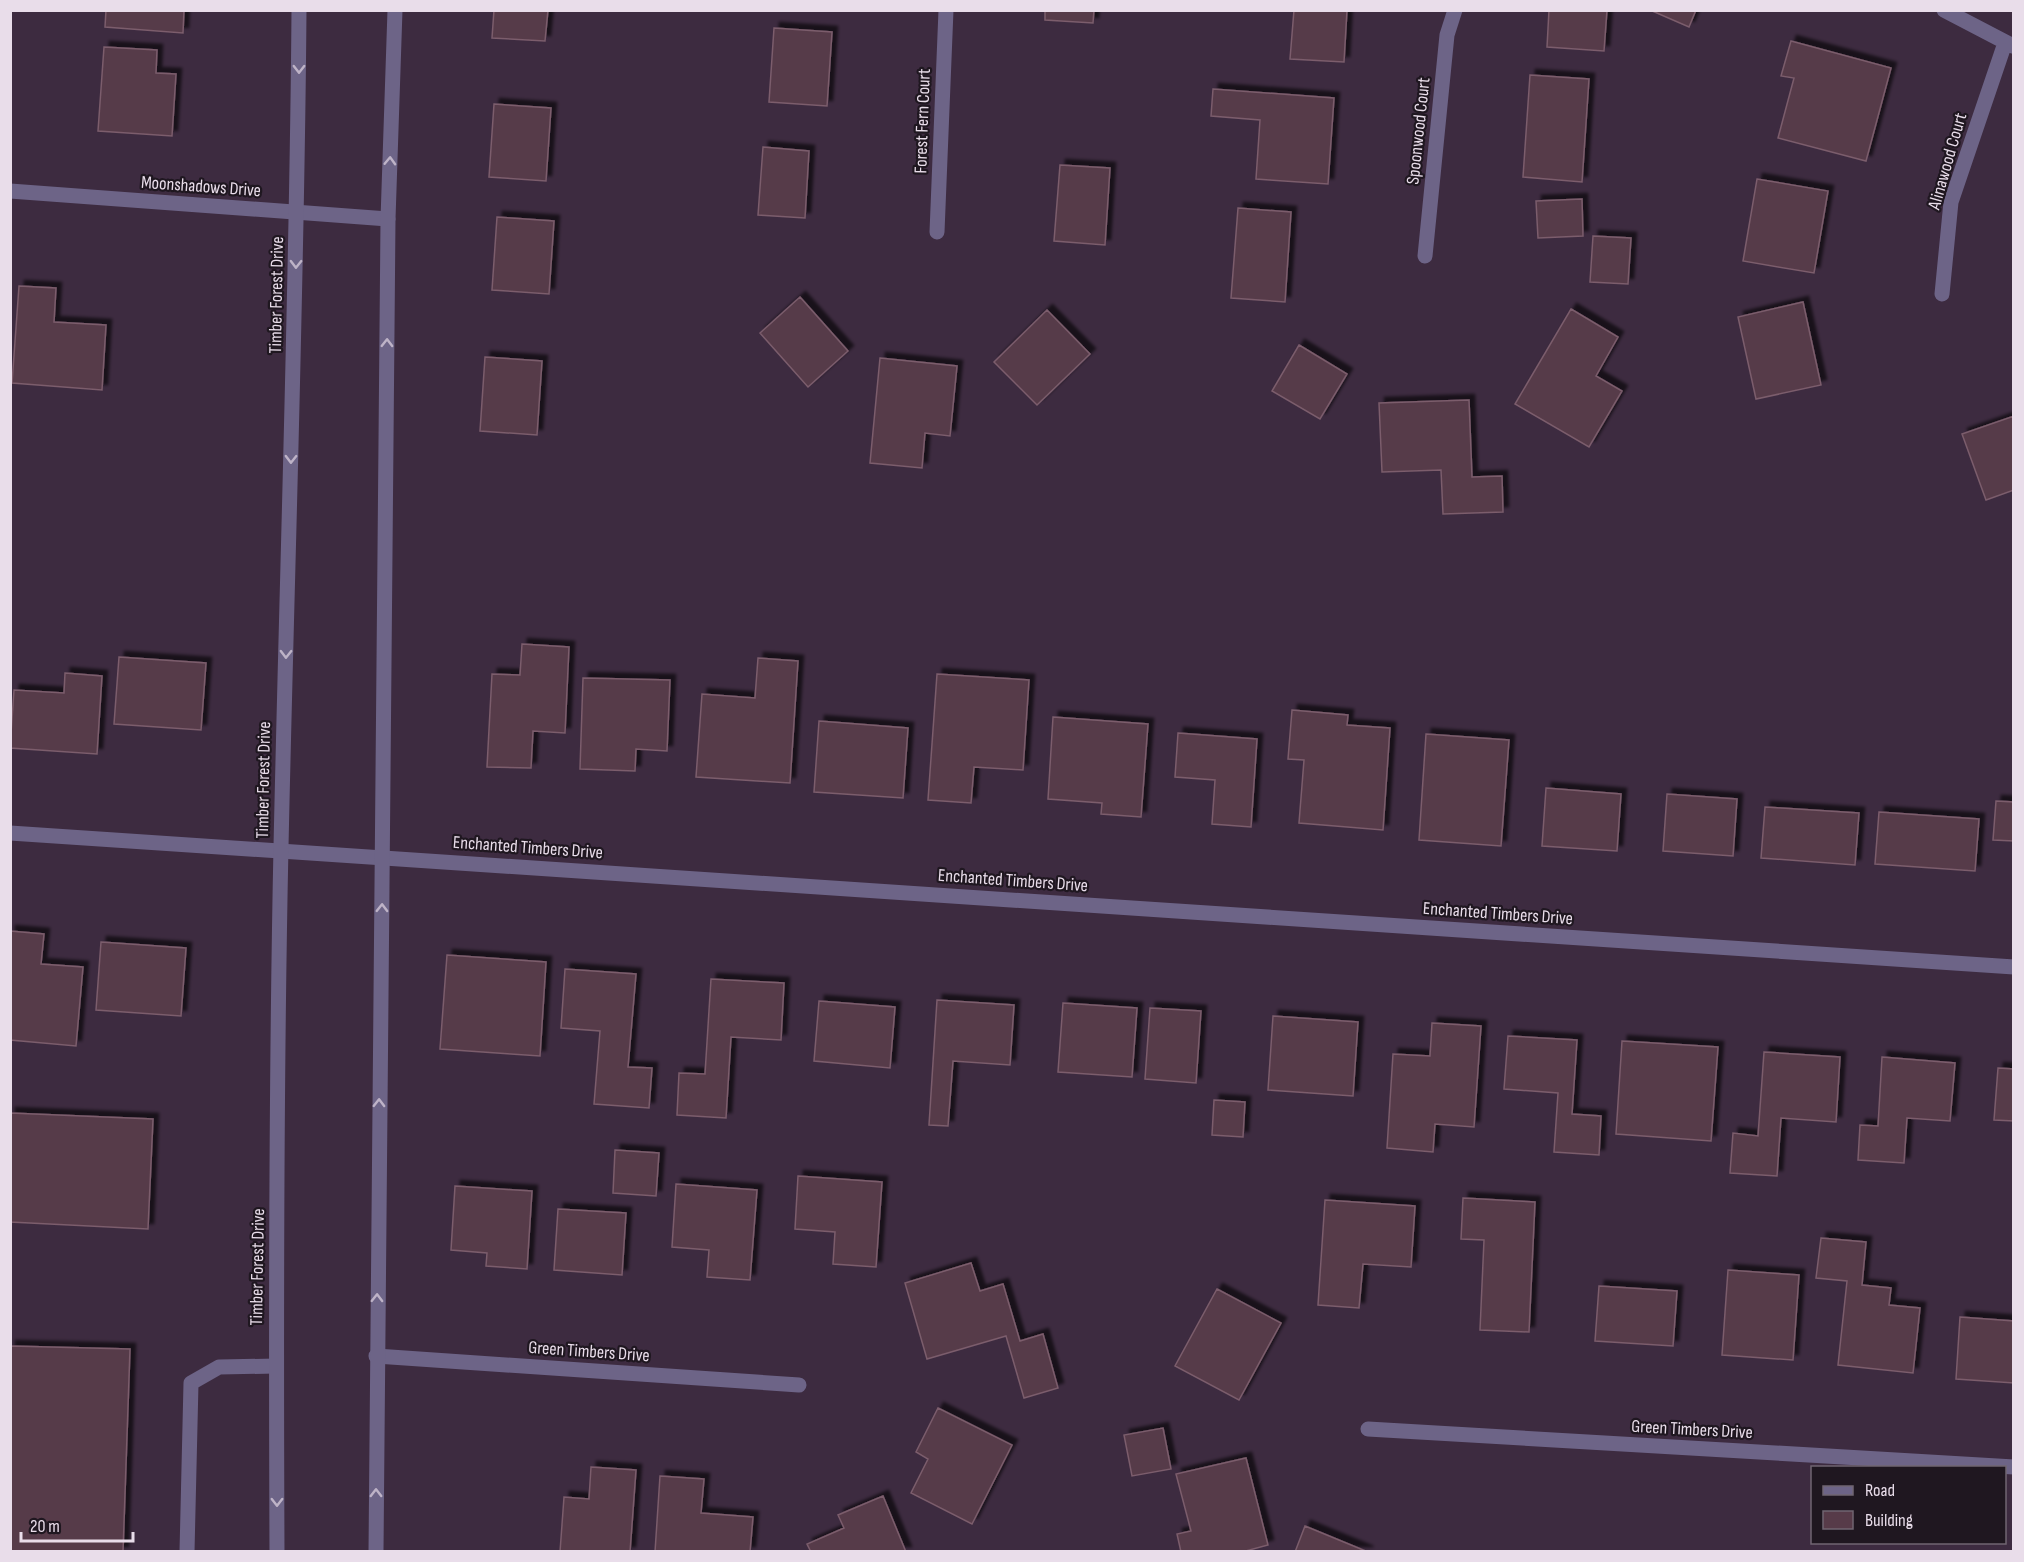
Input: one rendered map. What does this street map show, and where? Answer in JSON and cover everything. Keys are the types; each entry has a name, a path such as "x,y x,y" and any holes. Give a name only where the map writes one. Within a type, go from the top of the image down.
{"street":[{"name":"Timber Forest Drive","path":"277,1551 276,1366 281,851 297,212 299,10"},
{"path":"376,1551 388,219 395,10"},
{"name":"Forest Fern Court","path":"937,232 946,10"},
{"name":"Spoonwood Court","path":"1425,256 1447,35 1455,10"},
{"path":"1944,10 2009,45"},
{"name":"Alinawood Court","path":"1942,294 1951,202 2009,45"},
{"name":"Moonshadows Drive","path":"10,191 388,219"},
{"name":"Enchanted Timbers Drive","path":"10,833 2013,967"},
{"name":"Green Timbers Drive","path":"376,1356 799,1385"},
{"path":"187,1551 191,1383 219,1367 276,1366"},
{"name":"Green Timbers Drive","path":"1368,1429 1996,1466"}],"building":[{"path":"106,10 184,10 183,33 105,27"},
{"path":"494,10 548,10 545,41 492,38"},
{"path":"1045,10 1094,10 1093,23 1045,20"},
{"path":"1294,10 1347,10 1344,62 1290,59"},
{"path":"1549,10 1607,10 1604,51 1547,47"},
{"path":"1650,10 1696,10 1689,27"},
{"path":"774,28 832,32 827,106 769,102"},
{"path":"1791,41 1891,68 1866,161 1778,138 1794,78 1781,76"},
{"path":"104,47 157,50 156,73 176,74 172,136 98,131"},
{"path":"1530,75 1589,79 1582,182 1523,177"},
{"path":"1213,89 1334,98 1328,184 1256,179 1260,120 1211,116"},
{"path":"494,104 551,108 546,181 489,177"},
{"path":"763,147 809,151 805,218 758,215"},
{"path":"1060,165 1110,168 1105,245 1054,241"},
{"path":"1757,179 1828,191 1814,273 1743,261"},
{"path":"1582,199 1583,236 1538,238 1536,201"},
{"path":"1238,208 1291,212 1285,302 1231,298"},
{"path":"497,217 554,221 549,294 492,290"},
{"path":"1593,236 1631,238 1628,284 1590,282"},
{"path":"19,286 56,288 54,322 106,325 102,390 12,383"},
{"path":"800,297 848,351 808,387 760,333"},
{"path":"1803,302 1821,385 1756,399 1738,317"},
{"path":"1571,309 1618,337 1596,376 1622,391 1589,447 1515,404"},
{"path":"1047,310 1090,354 1037,405 994,362"},
{"path":"1299,345 1347,374 1320,419 1272,391"},
{"path":"485,357 542,361 537,435 480,431"},
{"path":"880,358 957,366 950,436 925,433 922,468 870,463"},
{"path":"1469,400 1472,477 1502,476 1503,512 1443,514 1441,470 1382,472 1379,403"},
{"path":"2014,416 2014,490 1986,500 1962,434"},
{"path":"522,644 569,647 565,733 533,731 531,768 487,767 492,674 520,675"},
{"path":"119,657 206,663 201,730 114,724"},
{"path":"758,658 798,661 790,783 696,777 702,694 755,698"},
{"path":"65,673 102,676 97,754 10,748 14,690 64,693"},
{"path":"937,674 1029,680 1023,770 974,767 971,803 928,800"},
{"path":"583,678 670,680 667,751 636,749 635,771 580,769"},
{"path":"1292,710 1348,715 1347,725 1390,728 1383,830 1299,823 1304,760 1288,759"},
{"path":"1053,717 1148,724 1141,817 1101,814 1102,803 1048,799"},
{"path":"819,721 908,728 903,798 814,792"},
{"path":"1178,733 1257,739 1251,827 1212,824 1215,780 1175,777"},
{"path":"1426,734 1509,740 1501,846 1419,840"},
{"path":"1546,788 1621,794 1617,851 1542,846"},
{"path":"1667,794 1737,799 1733,856 1663,851"},
{"path":"1996,801 2014,802 2014,841 1993,840"},
{"path":"1765,807 1859,813 1855,865 1761,858"},
{"path":"1879,812 1979,819 1975,871 1875,864"},
{"path":"10,931 44,934 41,964 83,967 76,1046 10,1040"},
{"path":"101,942 186,948 181,1016 96,1010"},
{"path":"447,955 546,962 540,1056 440,1049"},
{"path":"565,969 636,974 628,1067 652,1068 649,1108 594,1104 600,1031 561,1028"},
{"path":"711,979 784,983 781,1040 731,1037 726,1118 677,1115 679,1073 705,1074"},
{"path":"937,1000 1014,1005 1010,1065 953,1061 948,1126 929,1125"},
{"path":"819,1001 895,1007 890,1068 814,1061"},
{"path":"1063,1003 1137,1008 1132,1077 1058,1072"},
{"path":"1150,1008 1201,1011 1196,1083 1145,1079"},
{"path":"1273,1016 1358,1022 1353,1096 1268,1090"},
{"path":"1432,1023 1481,1026 1474,1127 1435,1124 1433,1152 1387,1148 1393,1054 1430,1056"},
{"path":"1508,1036 1577,1040 1572,1114 1601,1116 1599,1155 1554,1152 1558,1093 1504,1089"},
{"path":"1622,1041 1718,1047 1711,1141 1616,1134"},
{"path":"1764,1052 1840,1057 1836,1122 1781,1118 1777,1176 1730,1173 1733,1133 1758,1136"},
{"path":"1882,1057 1955,1063 1950,1121 1907,1118 1904,1163 1858,1160 1860,1125 1878,1126"},
{"path":"1998,1068 2014,1069 2014,1121 1994,1120"},
{"path":"1214,1100 1245,1102 1243,1137 1212,1135"},
{"path":"10,1113 153,1119 148,1229 10,1222"},
{"path":"615,1150 659,1153 656,1196 613,1193"},
{"path":"798,1176 882,1182 876,1267 833,1264 835,1232 795,1229"},
{"path":"676,1184 757,1190 750,1280 707,1277 709,1250 672,1247"},
{"path":"455,1186 532,1191 527,1269 486,1266 487,1253 451,1250"},
{"path":"1463,1198 1535,1202 1529,1332 1480,1330 1484,1240 1461,1239"},
{"path":"1325,1200 1415,1206 1411,1267 1363,1264 1359,1308 1318,1305"},
{"path":"558,1209 626,1213 622,1275 554,1270"},
{"path":"1821,1238 1866,1242 1862,1285 1891,1288 1889,1305 1920,1308 1913,1373 1838,1365 1847,1281 1816,1278"},
{"path":"971,1263 980,1291 1003,1284 1020,1341 1043,1334 1058,1388 1024,1398 1006,1336 927,1359 905,1283"},
{"path":"1728,1270 1799,1275 1793,1360 1722,1355"},
{"path":"1599,1286 1677,1291 1673,1346 1595,1341"},
{"path":"1217,1289 1281,1323 1239,1400 1175,1366"},
{"path":"1960,1317 2014,1321 2014,1383 1956,1379"},
{"path":"10,1346 130,1349 123,1552 10,1552"},
{"path":"938,1408 1012,1445 972,1524 911,1493 928,1459 916,1452"},
{"path":"1163,1428 1171,1469 1132,1476 1124,1435"},
{"path":"1246,1458 1268,1545 1242,1552 1181,1552 1177,1534 1191,1531 1176,1474"},
{"path":"591,1467 636,1470 630,1552 560,1552 564,1497 589,1499"},
{"path":"660,1476 704,1479 701,1513 753,1517 750,1552 655,1552"},
{"path":"883,1496 906,1552 811,1552 807,1544 844,1528 838,1515"},
{"path":"1305,1526 1368,1552 1295,1552"}]}
